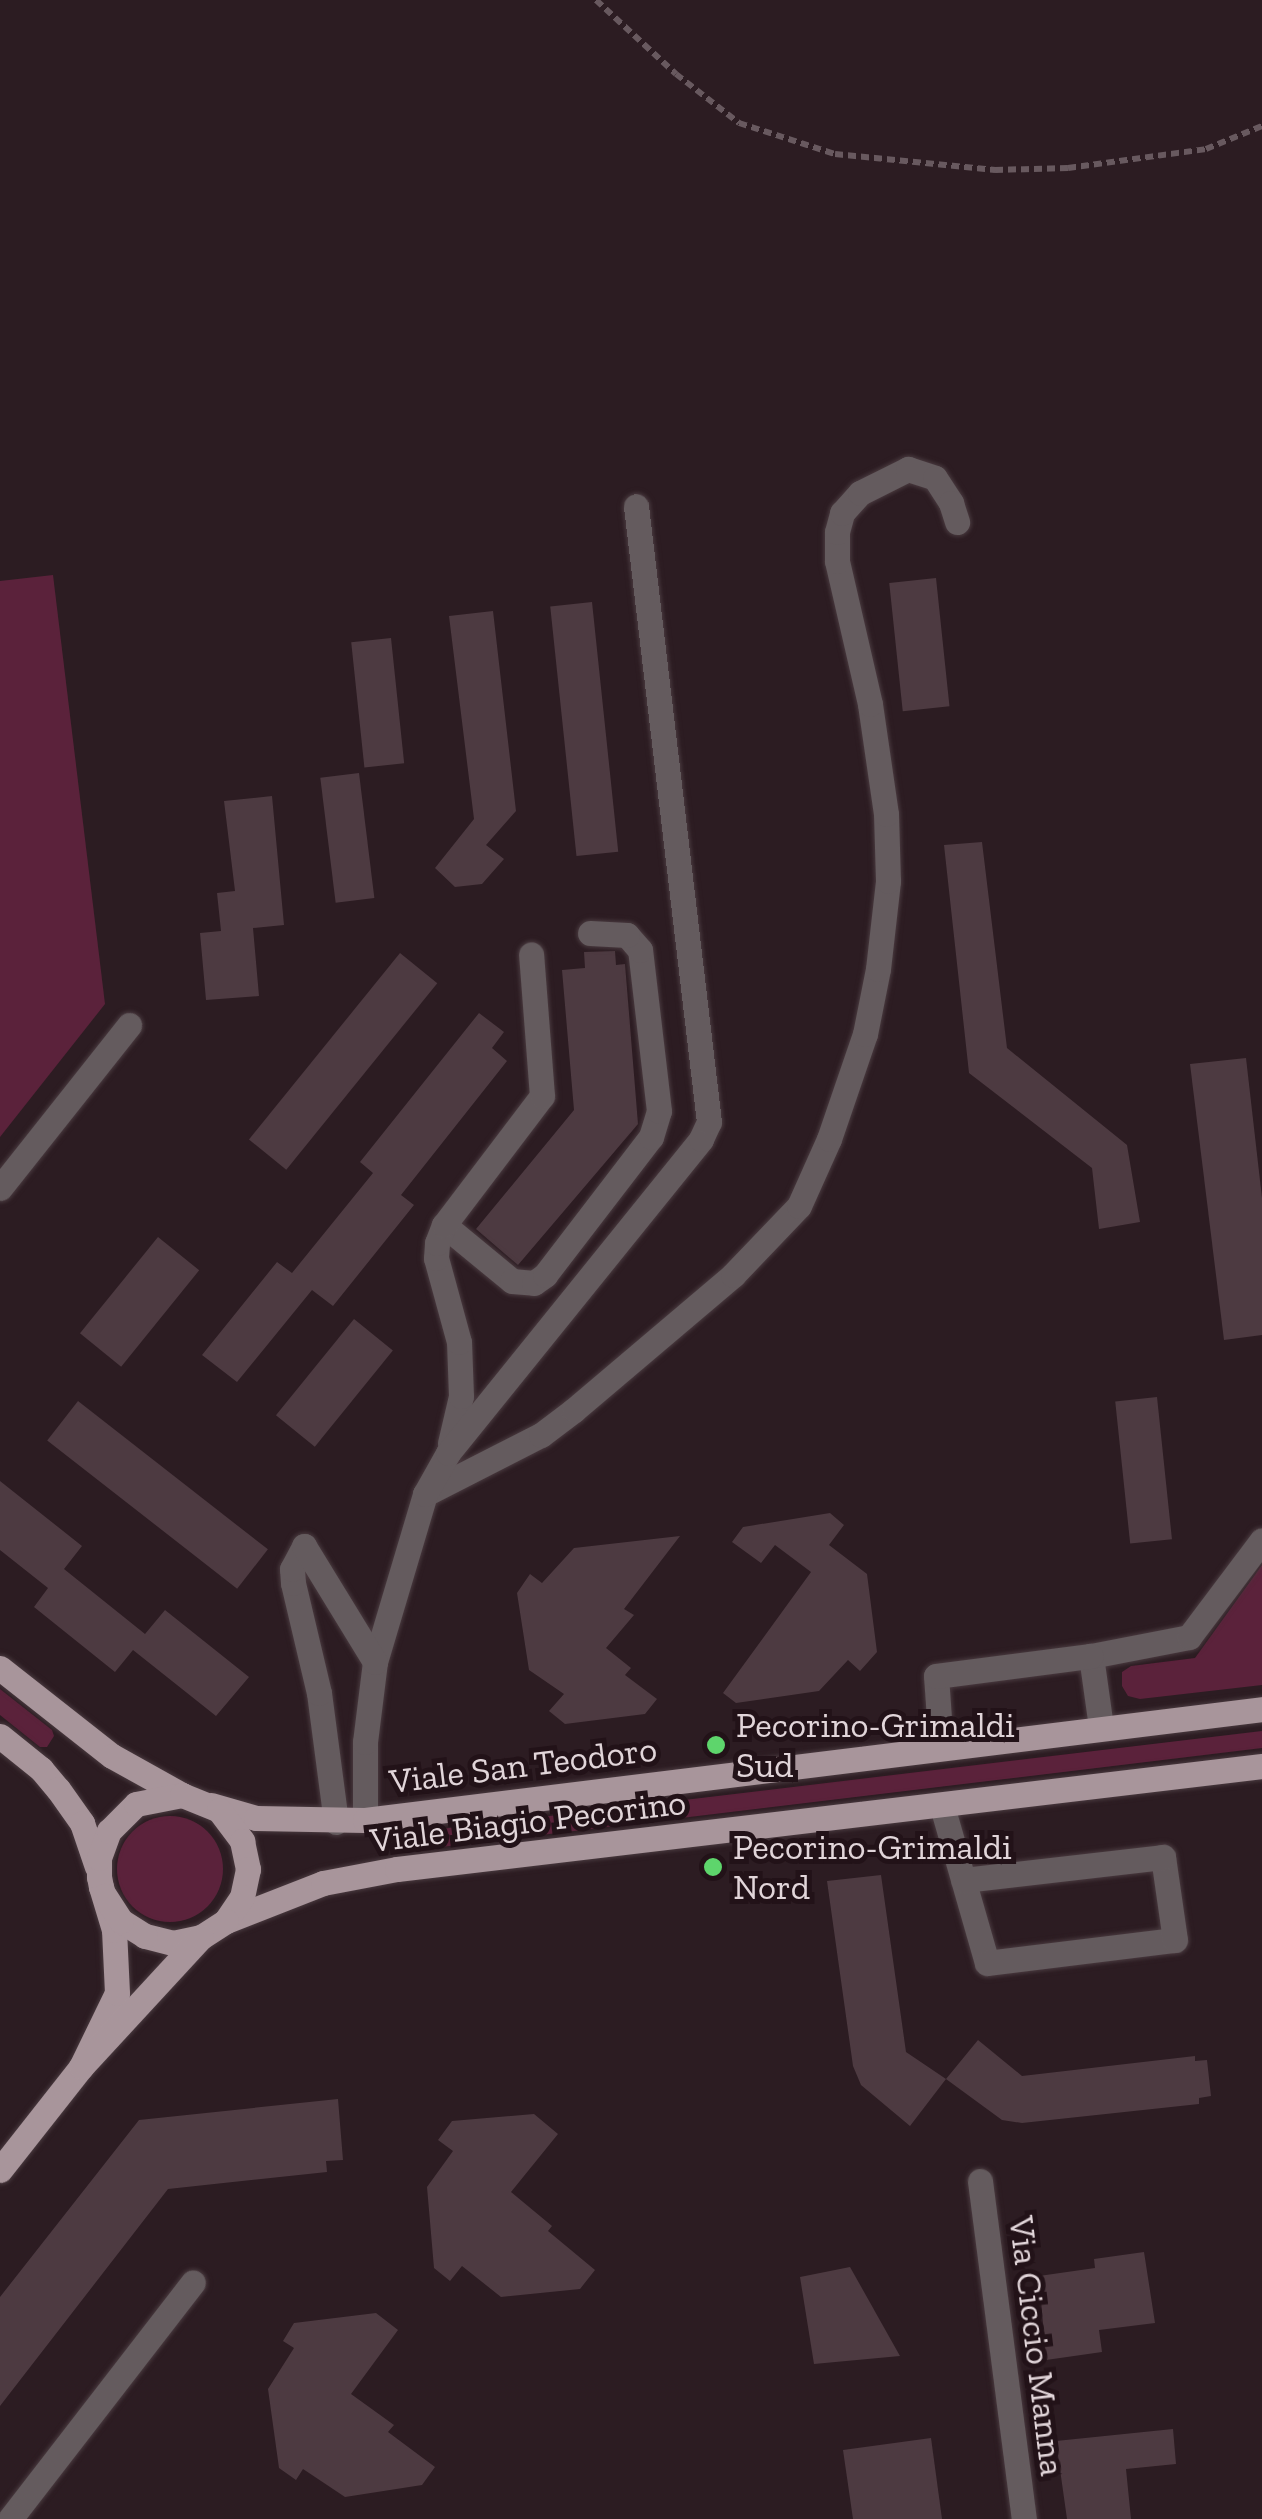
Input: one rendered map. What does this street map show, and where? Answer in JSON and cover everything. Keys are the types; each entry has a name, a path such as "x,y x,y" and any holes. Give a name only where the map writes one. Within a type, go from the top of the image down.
{"main road":[{"path":"0,1668 112,1756 182,1795 211,1805 233,1824 247,1859 245,1888 226,1920 202,1937 81,2067 3,2163"},
{"name":"Viale San Teodoro","path":"211,1805 256,1818 364,1820 1262,1709"},
{"path":"0,1736 41,1769 82,1823 114,1930 117,1993 81,2067"},
{"name":"Viale Biagio Pecorino","path":"226,1920 323,1883 396,1868 1262,1766"},
{"path":"182,1795 145,1800 121,1816 105,1840 102,1887 120,1920 144,1936 173,1943 202,1937"}],"street":[{"path":"424,1494 540,1435 574,1410 733,1274 799,1206 830,1138 865,1034 878,969 888,880 886,814 870,704 837,561 837,532 842,513 860,493 908,469 935,478 952,503 957,522"},
{"path":"364,1820 365,1742 374,1662 424,1494 448,1453 702,1139 709,1122 636,506"},
{"path":"444,1225 512,1281 534,1283 545,1275 657,1125 640,950 627,935 590,933"},
{"path":"448,1453 461,1396 460,1342 436,1258 444,1225 542,1096 532,954"},
{"path":"0,1188 130,1025"},
{"path":"941,1748 936,1676 1092,1656 1189,1637 1262,1540"},
{"path":"336,1822 319,1693 292,1583 292,1569 304,1546 374,1662"},
{"path":"1092,1656 1101,1728"},
{"path":"942,1806 963,1880 987,1963 1174,1940 1163,1856 963,1880"},
{"name":"Via Ciccio Manna","path":"980,2181 1024,2519"},
{"path":"10,2519 193,2282"}],"path":[{"path":"596,0 676,74 739,124 834,154 995,170 1068,168 1206,149 1262,126"}],"shaded area":[{"path":"53,575 105,1004 0,1137 0,581"},
{"path":"1262,1565 1262,1685 1140,1699 1128,1696 1122,1686 1122,1672 1131,1666 1195,1658"},
{"path":"0,1689 52,1730 54,1736 47,1747 40,1747 0,1715"},
{"path":"1262,1731 1262,1748 425,1849 416,1841 424,1831"},
{"path":"170,1816 190,1820 208,1831 219,1849 223,1869 219,1889 208,1907 190,1918 170,1922 150,1918 132,1907 121,1889 117,1869 121,1849 132,1831 150,1820"}],"building":[{"path":"936,578 949,706 903,711 889,583"},
{"path":"592,602 618,852 576,856 550,606"},
{"path":"493,611 516,811 486,845 504,859 482,884 455,887 435,868 474,819 449,616"},
{"path":"391,638 404,763 364,767 351,642"},
{"path":"359,773 374,898 336,903 320,778"},
{"path":"272,796 284,925 253,928 259,996 206,1000 200,933 221,931 217,893 235,891 224,801"},
{"path":"982,842 1007,1048 1127,1145 1140,1222 1099,1229 1092,1168 969,1073 944,845"},
{"path":"615,951 616,965 625,964 638,1124 518,1265 476,1229 574,1110 562,970 585,968 584,952"},
{"path":"400,953 437,983 286,1170 249,1140"},
{"path":"479,1013 504,1032 492,1048 507,1061 401,1195 414,1205 333,1306 312,1290 237,1382 202,1355 277,1262 292,1273 373,1173 360,1162"},
{"path":"1246,1058 1262,1198 1262,1335 1224,1340 1190,1064"},
{"path":"158,1237 199,1270 121,1367 80,1333"},
{"path":"354,1319 393,1350 315,1447 276,1415"},
{"path":"1157,1397 1172,1539 1130,1544 1115,1401"},
{"path":"78,1401 268,1549 237,1589 47,1440"},
{"path":"0,1481 82,1546 64,1569 145,1634 165,1610 249,1677 216,1716 133,1650 115,1672 34,1607 48,1588 0,1550"},
{"path":"830,1513 844,1525 829,1545 867,1574 877,1652 860,1671 848,1660 819,1691 736,1703 723,1693 811,1572 775,1545 761,1563 732,1542 743,1527"},
{"path":"680,1536 624,1609 634,1615 606,1648 631,1668 625,1675 657,1699 645,1714 565,1724 549,1711 564,1694 529,1670 517,1593 530,1574 542,1583 574,1548"},
{"path":"881,1875 906,2052 946,2079 910,2126 861,2085 853,2066 827,1881"},
{"path":"978,2040 1022,2076 1195,2056 1195,2061 1207,2060 1211,2096 1199,2098 1199,2104 1022,2123 1002,2120 946,2079"},
{"path":"338,2099 343,2160 326,2161 327,2172 168,2189 0,2406 0,2297 139,2120"},
{"path":"534,2114 558,2134 511,2192 552,2226 548,2231 595,2270 580,2289 501,2297 462,2266 450,2281 434,2268 427,2187 453,2151 438,2140 452,2121"},
{"path":"1144,2252 1155,2323 1099,2330 1102,2352 1046,2360 1039,2276 1095,2268 1094,2259"},
{"path":"850,2267 900,2356 814,2364 800,2277"},
{"path":"376,2313 398,2330 351,2394 394,2425 388,2432 435,2467 422,2485 345,2497 303,2469 296,2480 279,2468 268,2389 294,2348 283,2341 294,2323"},
{"path":"1173,2429 1176,2464 1126,2469 1131,2519 1067,2519 1056,2441"},
{"path":"931,2438 942,2519 853,2519 843,2450"}],"place":[{"name":"Pecorino-Grimaldi Sud","path":"716,1745"},
{"name":"Pecorino-Grimaldi Nord","path":"713,1867"}]}
